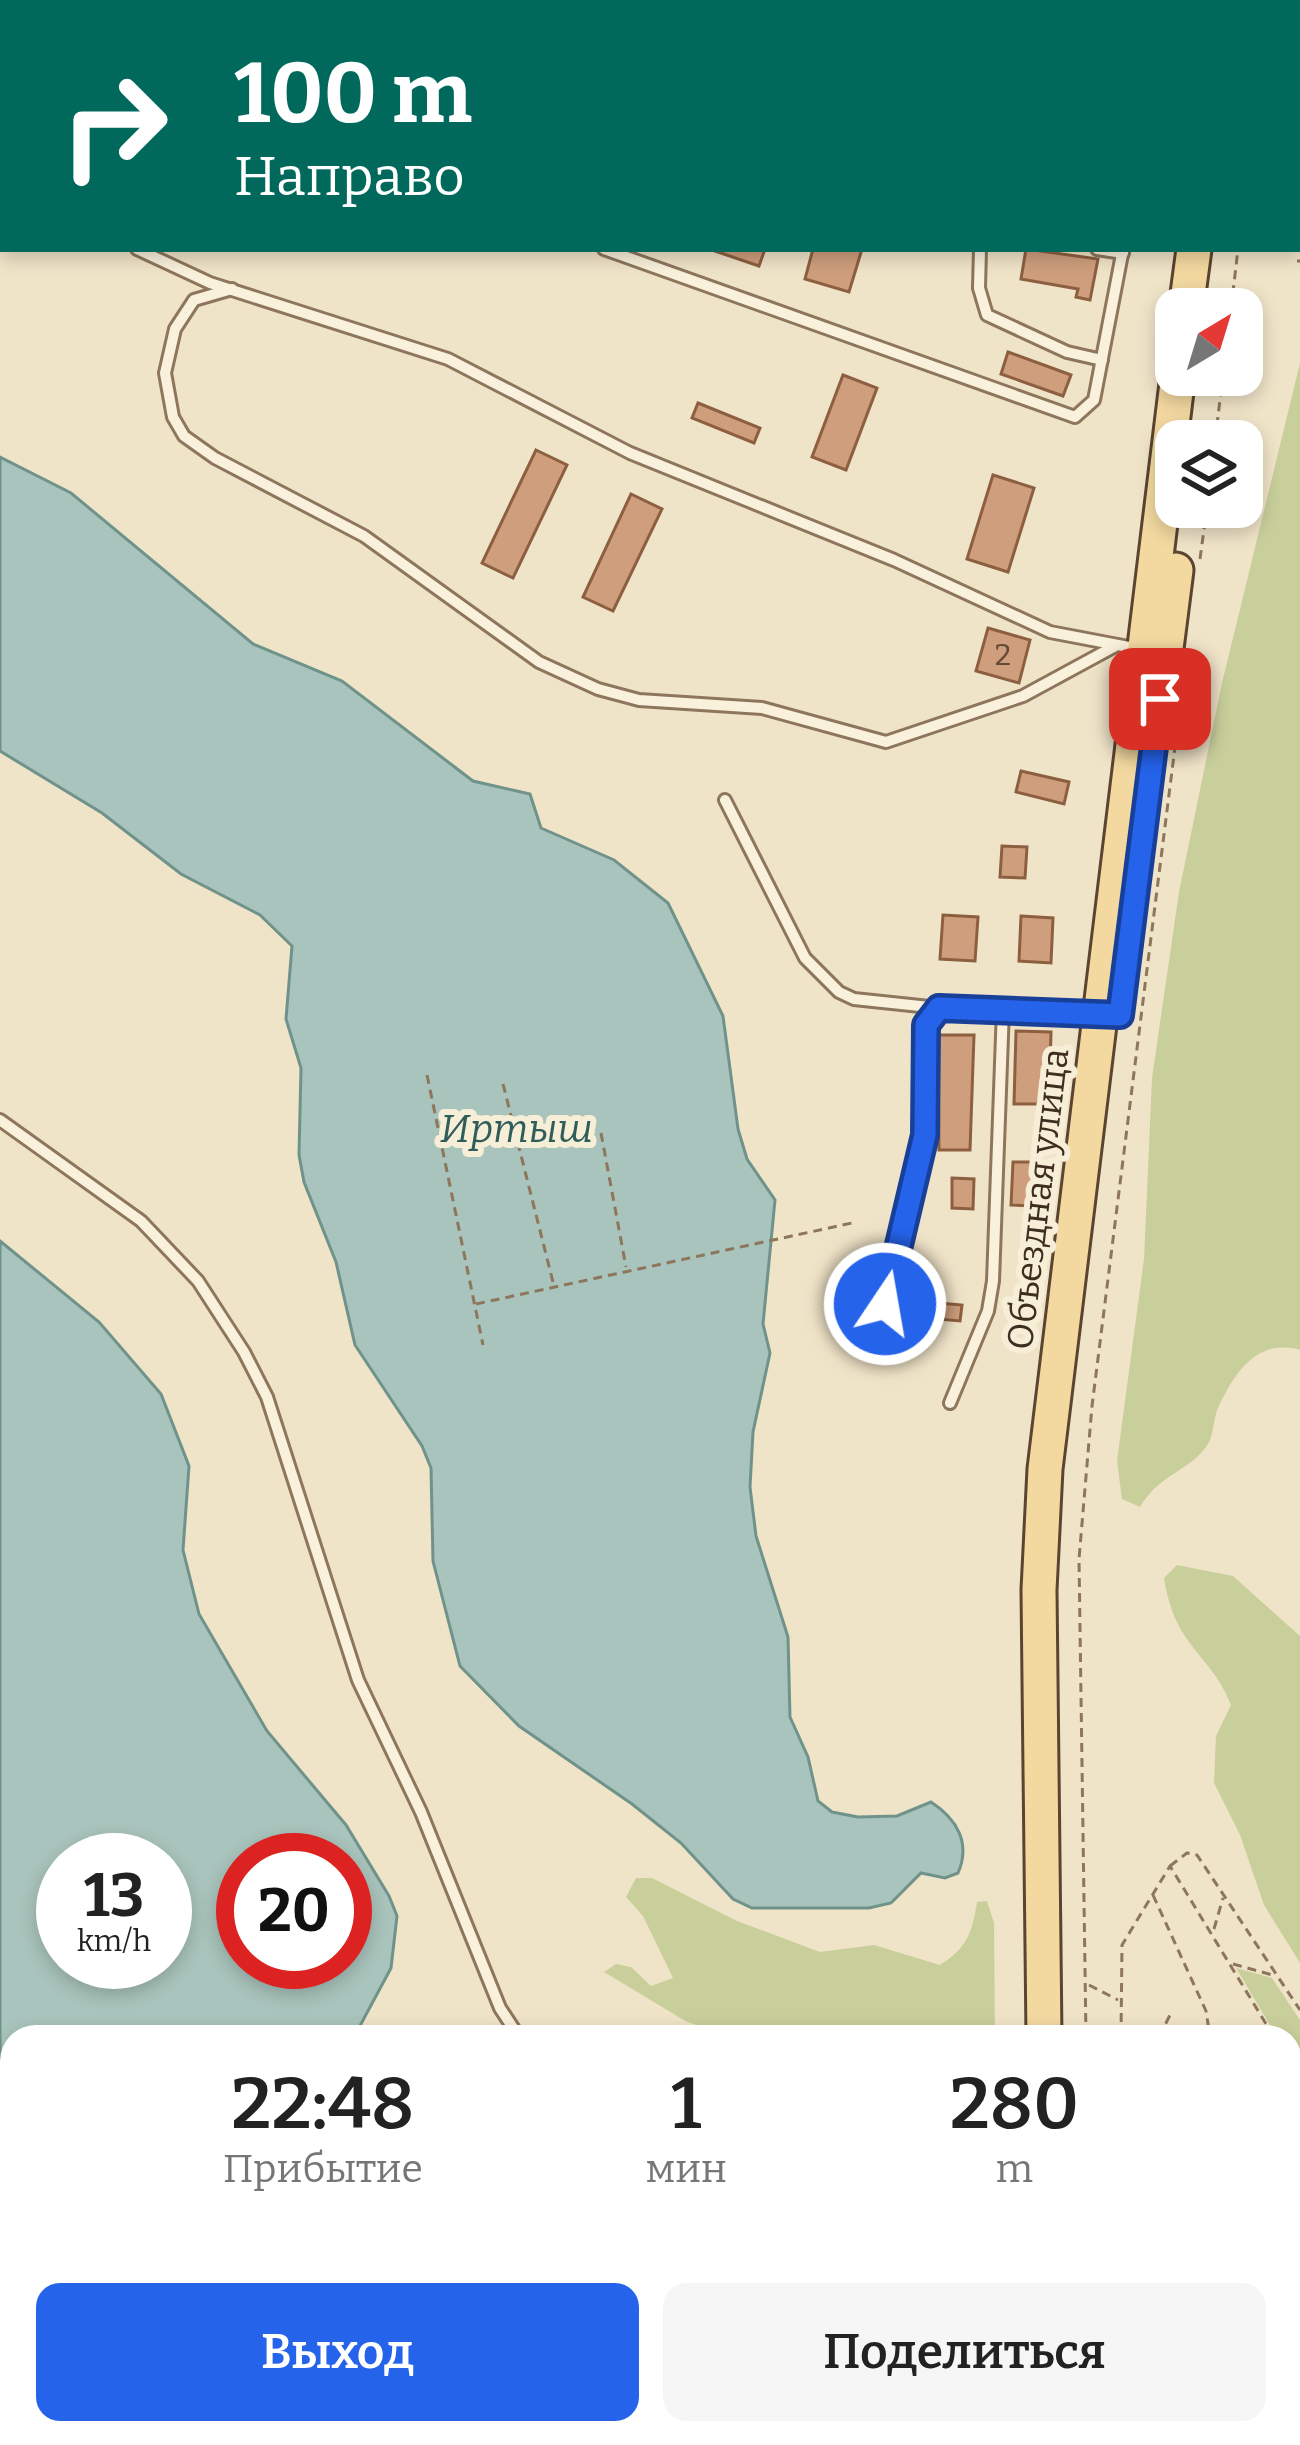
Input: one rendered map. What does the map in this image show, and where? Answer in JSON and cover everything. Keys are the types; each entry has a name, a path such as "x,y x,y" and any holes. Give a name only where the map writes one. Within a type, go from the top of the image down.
{"main road":[{"path":"1189,288 1194,252"},
{"path":"1211,288 1216,252"},
{"name":"Объездная улица","path":"1066,2025 1063,1531 1142,650 1175,396"},
{"name":"Объездная улица","path":"1142,650 1178,528"},
{"name":"Объездная улица","path":"1044,2025 1041,1528 1110,1014"}],"lane":[{"path":"144,252 232,290 448,359 688,478 785,514 1050,632 1142,650"},
{"path":"612,252 1065,417 1089,409 1123,252"},
{"path":"980,252 979,288 987,315 1067,352 1102,360"},
{"path":"232,290 194,300 175,329 166,386 172,417 184,436 215,458 364,536 539,662 598,688 639,700 762,708 886,742 1142,650"},
{"path":"725,800 805,958 822,977 854,999 939,1008 1110,1014"},
{"path":"885,1304 925,1135 926,1025 939,1008"},
{"path":"950,1403 988,1311 993,1281 1003,1009"},
{"path":"0,1120 141,1221 198,1281 244,1352 267,1397 358,1680 422,1812 500,2008 511,2025"}],"path":[{"path":"1233,288 1238,252"},
{"path":"1198,574 1204,528"},
{"path":"1086,2025 1079,1583 1084,1497 1178,728"},
{"path":"428,1075 483,1345"},
{"path":"503,1084 554,1287"},
{"path":"601,1133 626,1268"},
{"path":"476,1304 626,1268 852,1223"},
{"path":"1120,2025 1122,1945 1170,1866 1192,1852 1300,2010"},
{"path":"1170,1866 1267,2025"},
{"path":"1151,1892 1208,2025"},
{"path":"1212,1934 1224,1897"},
{"path":"1230,1963 1278,1976"},
{"path":"1085,1983 1119,2000"},
{"path":"1165,2025 1172,2011"}],"green space":[{"path":"1300,363 1300,1350 1271,1349 1249,1361 1218,1408 1208,1444 1140,1507 1122,1499 1117,1461 1144,1259 1152,1078 1179,892"},
{"path":"1177,1565 1233,1576 1300,1636 1300,1963 1264,1905 1240,1835 1214,1783 1216,1736 1231,1705 1214,1673 1185,1636 1169,1602 1164,1578"},
{"path":"636,1878 652,1878 737,1921 820,1952 874,1945 940,1965 967,1939 977,1902 987,1901 994,1923 995,2025 687,2022 604,1972 616,1964 631,1967 651,1986 673,1978 643,1916 626,1897"},
{"path":"1236,1968 1272,1978 1300,2020 1300,2025 1270,2025"}],"water":[{"name":"Иртыш","path":"0,457 71,493 253,644 342,681 473,781 530,794 541,828 614,860 668,903 723,1016 738,1129 747,1159 775,1200 763,1324 770,1353 753,1432 750,1487 756,1536 788,1637 790,1717 808,1757 818,1801 832,1812 858,1817 897,1816 931,1802 959,1833 963,1852 958,1873 945,1878 921,1873 891,1903 869,1908 752,1908 733,1899 681,1843 632,1804 519,1726 460,1666 433,1561 431,1468 422,1446 355,1345 336,1262 304,1182 299,1155 301,1068 286,1019 292,946 260,915 181,874 102,813 0,751"},
{"path":"0,1241 99,1322 161,1394 189,1466 183,1550 199,1614 267,1731 351,1833 216,1833 216,1989 372,1989 372,1868 397,1916 391,1968 360,2025 0,2025"}],"building":[{"path":"718,252 764,252 759,266"},
{"path":"812,252 861,252 849,292 805,279"},
{"path":"1026,252 1098,259 1090,300 1076,297 1078,289 1021,279"},
{"path":"1008,352 1071,375 1063,396 1001,374"},
{"path":"843,375 877,388 846,470 812,457"},
{"path":"698,403 760,428 754,443 692,418"},
{"path":"536,450 567,465 513,578 482,563"},
{"path":"993,475 1034,488 1008,572 967,559"},
{"path":"631,494 662,509 613,611 583,597"},
{"path":"988,628 1030,640 1019,683 976,671"},
{"path":"1021,771 1069,782 1064,804 1016,792"},
{"path":"1002,846 1027,847 1025,878 1000,877"},
{"path":"943,915 978,917 975,961 940,959"},
{"path":"1021,916 1053,918 1051,963 1019,961"},
{"path":"1016,1031 1051,1032 1049,1104 1014,1104"},
{"path":"938,1035 974,1035 970,1150 939,1150"},
{"path":"1013,1162 1033,1162 1032,1206 1011,1205"},
{"path":"952,1178 974,1179 973,1209 952,1208"},
{"path":"939,1303 962,1305 960,1321 937,1319"}],"route":[{"path":"885,1304 925,1135 926,1025 931,1015 939,1008 1120,1015 1160,699"}]}
